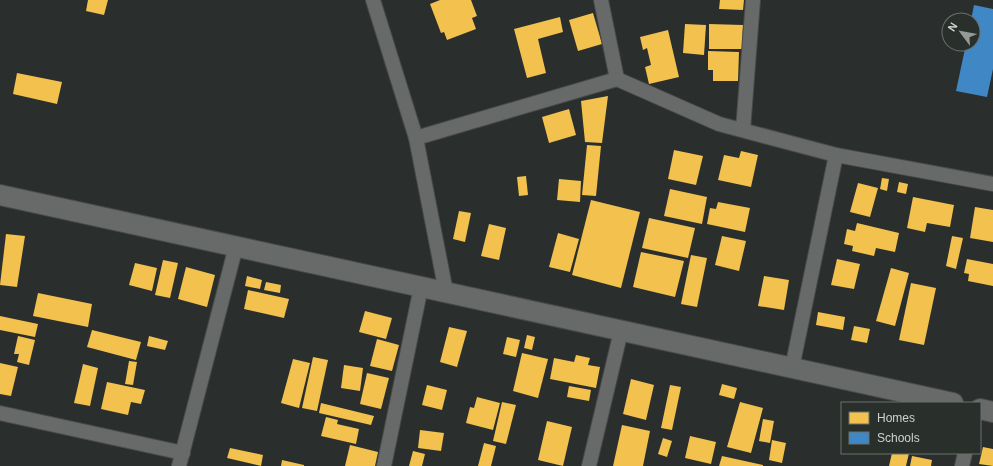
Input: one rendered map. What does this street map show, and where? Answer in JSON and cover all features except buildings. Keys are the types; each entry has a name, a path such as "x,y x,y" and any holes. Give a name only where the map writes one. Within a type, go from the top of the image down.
{"street":[{"path":"373,0 416,138 446,292"},
{"path":"600,0 617,79"},
{"path":"743,130 752,0"},
{"path":"416,138 617,79 720,124 836,155 993,184"},
{"path":"792,368 836,155"},
{"path":"0,194 948,402"},
{"path":"0,413 181,460 236,246"},
{"path":"384,466 421,286"},
{"path":"589,466 621,331"},
{"path":"981,409 993,412"},
{"path":"962,466 965,454"}]}
